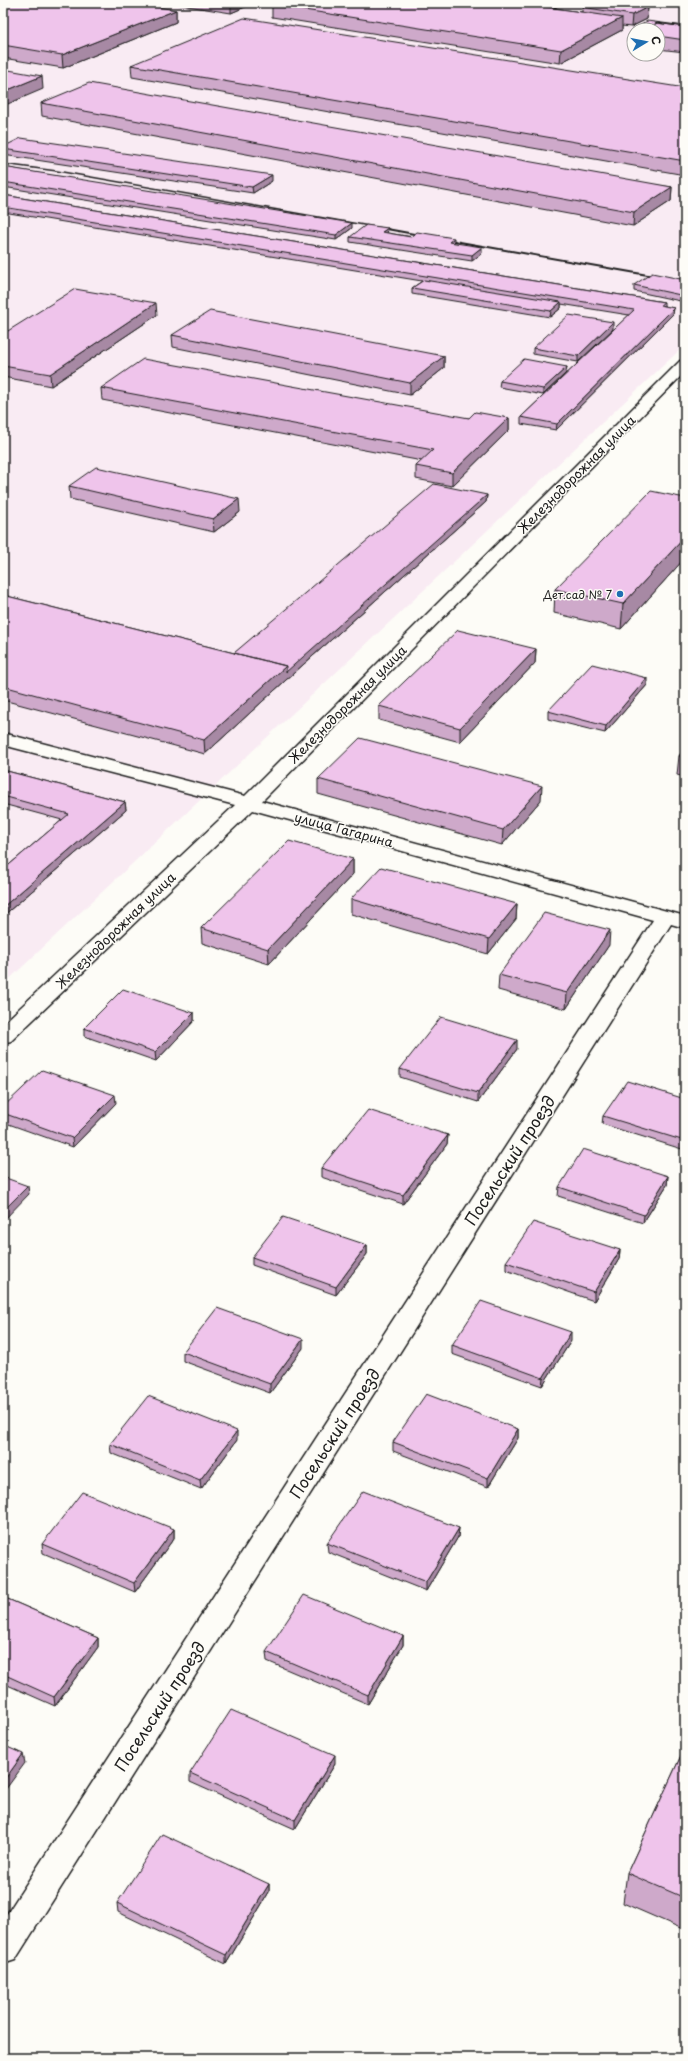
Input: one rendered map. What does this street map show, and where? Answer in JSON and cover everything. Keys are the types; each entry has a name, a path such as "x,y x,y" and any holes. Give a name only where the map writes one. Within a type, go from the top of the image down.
{"street":[{"name":"Железнодорожная улица","path":"3,1036 249,803 685,364"},
{"name":"улица Гагарина","path":"3,739 249,803 675,919"},
{"name":"Посельский проезд","path":"3,1949 675,919"}],"shaded area":[{"path":"3,3 685,3 685,345 3,985"}],"building":[{"path":"3,3 133,3 176,10 62,55 3,45"},
{"path":"277,3 520,3 622,18 561,50 272,5"},
{"path":"591,3 620,3 648,7 632,15 582,7"},
{"path":"244,18 685,88 685,161 131,65"},
{"path":"666,24 685,26 666,24"},
{"path":"666,24 685,27 685,40 666,37"},
{"path":"3,69 42,76 3,92"},
{"path":"89,83 672,187 634,212 41,103"},
{"path":"21,138 272,175 252,187 3,149 3,147"},
{"path":"3,167 352,223 336,235 3,182"},
{"path":"3,195 664,302 660,305 674,308 557,424 521,417 634,310 3,207"},
{"path":"366,225 388,228 382,232 411,237 417,232 454,238 449,242 482,247 472,255 350,237"},
{"path":"652,273 685,280 685,296 634,285"},
{"path":"424,280 561,302 551,311 412,288"},
{"path":"75,289 156,303 50,374 3,366 3,334"},
{"path":"210,311 444,356 410,383 172,335"},
{"path":"569,315 613,322 578,356 533,348"},
{"path":"143,359 469,418 475,412 509,418 452,473 416,466 433,450 101,388"},
{"path":"524,359 567,367 543,389 500,381"},
{"path":"96,467 239,499 213,519 69,486"},
{"path":"434,484 487,495 286,672 286,666 234,653"},
{"path":"651,491 685,498 685,537 623,604 555,589"},
{"path":"3,595 286,666 204,740 3,686"},
{"path":"458,630 536,649 460,728 379,706"},
{"path":"592,664 647,678 606,726 548,711"},
{"path":"360,738 542,786 503,830 318,779"},
{"path":"685,748 685,757 679,756"},
{"path":"3,770 125,802 3,907 3,870 69,814 3,796"},
{"path":"289,841 353,859 268,949 201,928"},
{"path":"381,867 517,904 489,939 351,899"},
{"path":"544,913 610,930 567,993 499,975"},
{"path":"123,989 194,1013 155,1052 84,1028"},
{"path":"441,1017 517,1040 478,1093 400,1069"},
{"path":"42,1070 115,1095 72,1138 3,1113 3,1107"},
{"path":"627,1081 685,1099 685,1141 603,1116"},
{"path":"368,1110 448,1135 403,1195 321,1168"},
{"path":"583,1149 668,1176 644,1215 559,1187"},
{"path":"3,1177 28,1186 3,1211"},
{"path":"283,1217 367,1245 336,1287 252,1257"},
{"path":"533,1222 620,1250 594,1292 506,1262"},
{"path":"481,1301 571,1332 543,1378 452,1345"},
{"path":"217,1308 303,1339 270,1384 183,1352"},
{"path":"426,1394 518,1429 488,1478 393,1442"},
{"path":"148,1396 237,1431 200,1480 110,1444"},
{"path":"363,1491 459,1528 426,1582 327,1543"},
{"path":"82,1492 174,1529 134,1583 42,1544"},
{"path":"304,1595 403,1636 368,1695 266,1652"},
{"path":"3,1597 98,1638 54,1697 3,1674"},
{"path":"231,1710 335,1755 295,1820 190,1773"},
{"path":"3,1745 23,1754 3,1782"},
{"path":"685,1747 685,1898 627,1873"},
{"path":"162,1834 269,1884 226,1955 117,1903"}],"railway":[{"path":"3,164 57,171 381,228"},
{"path":"376,227 425,236"},
{"path":"443,239 659,277"}],"place":[{"name":"Дет.сад № 7","path":"620,594"}]}
